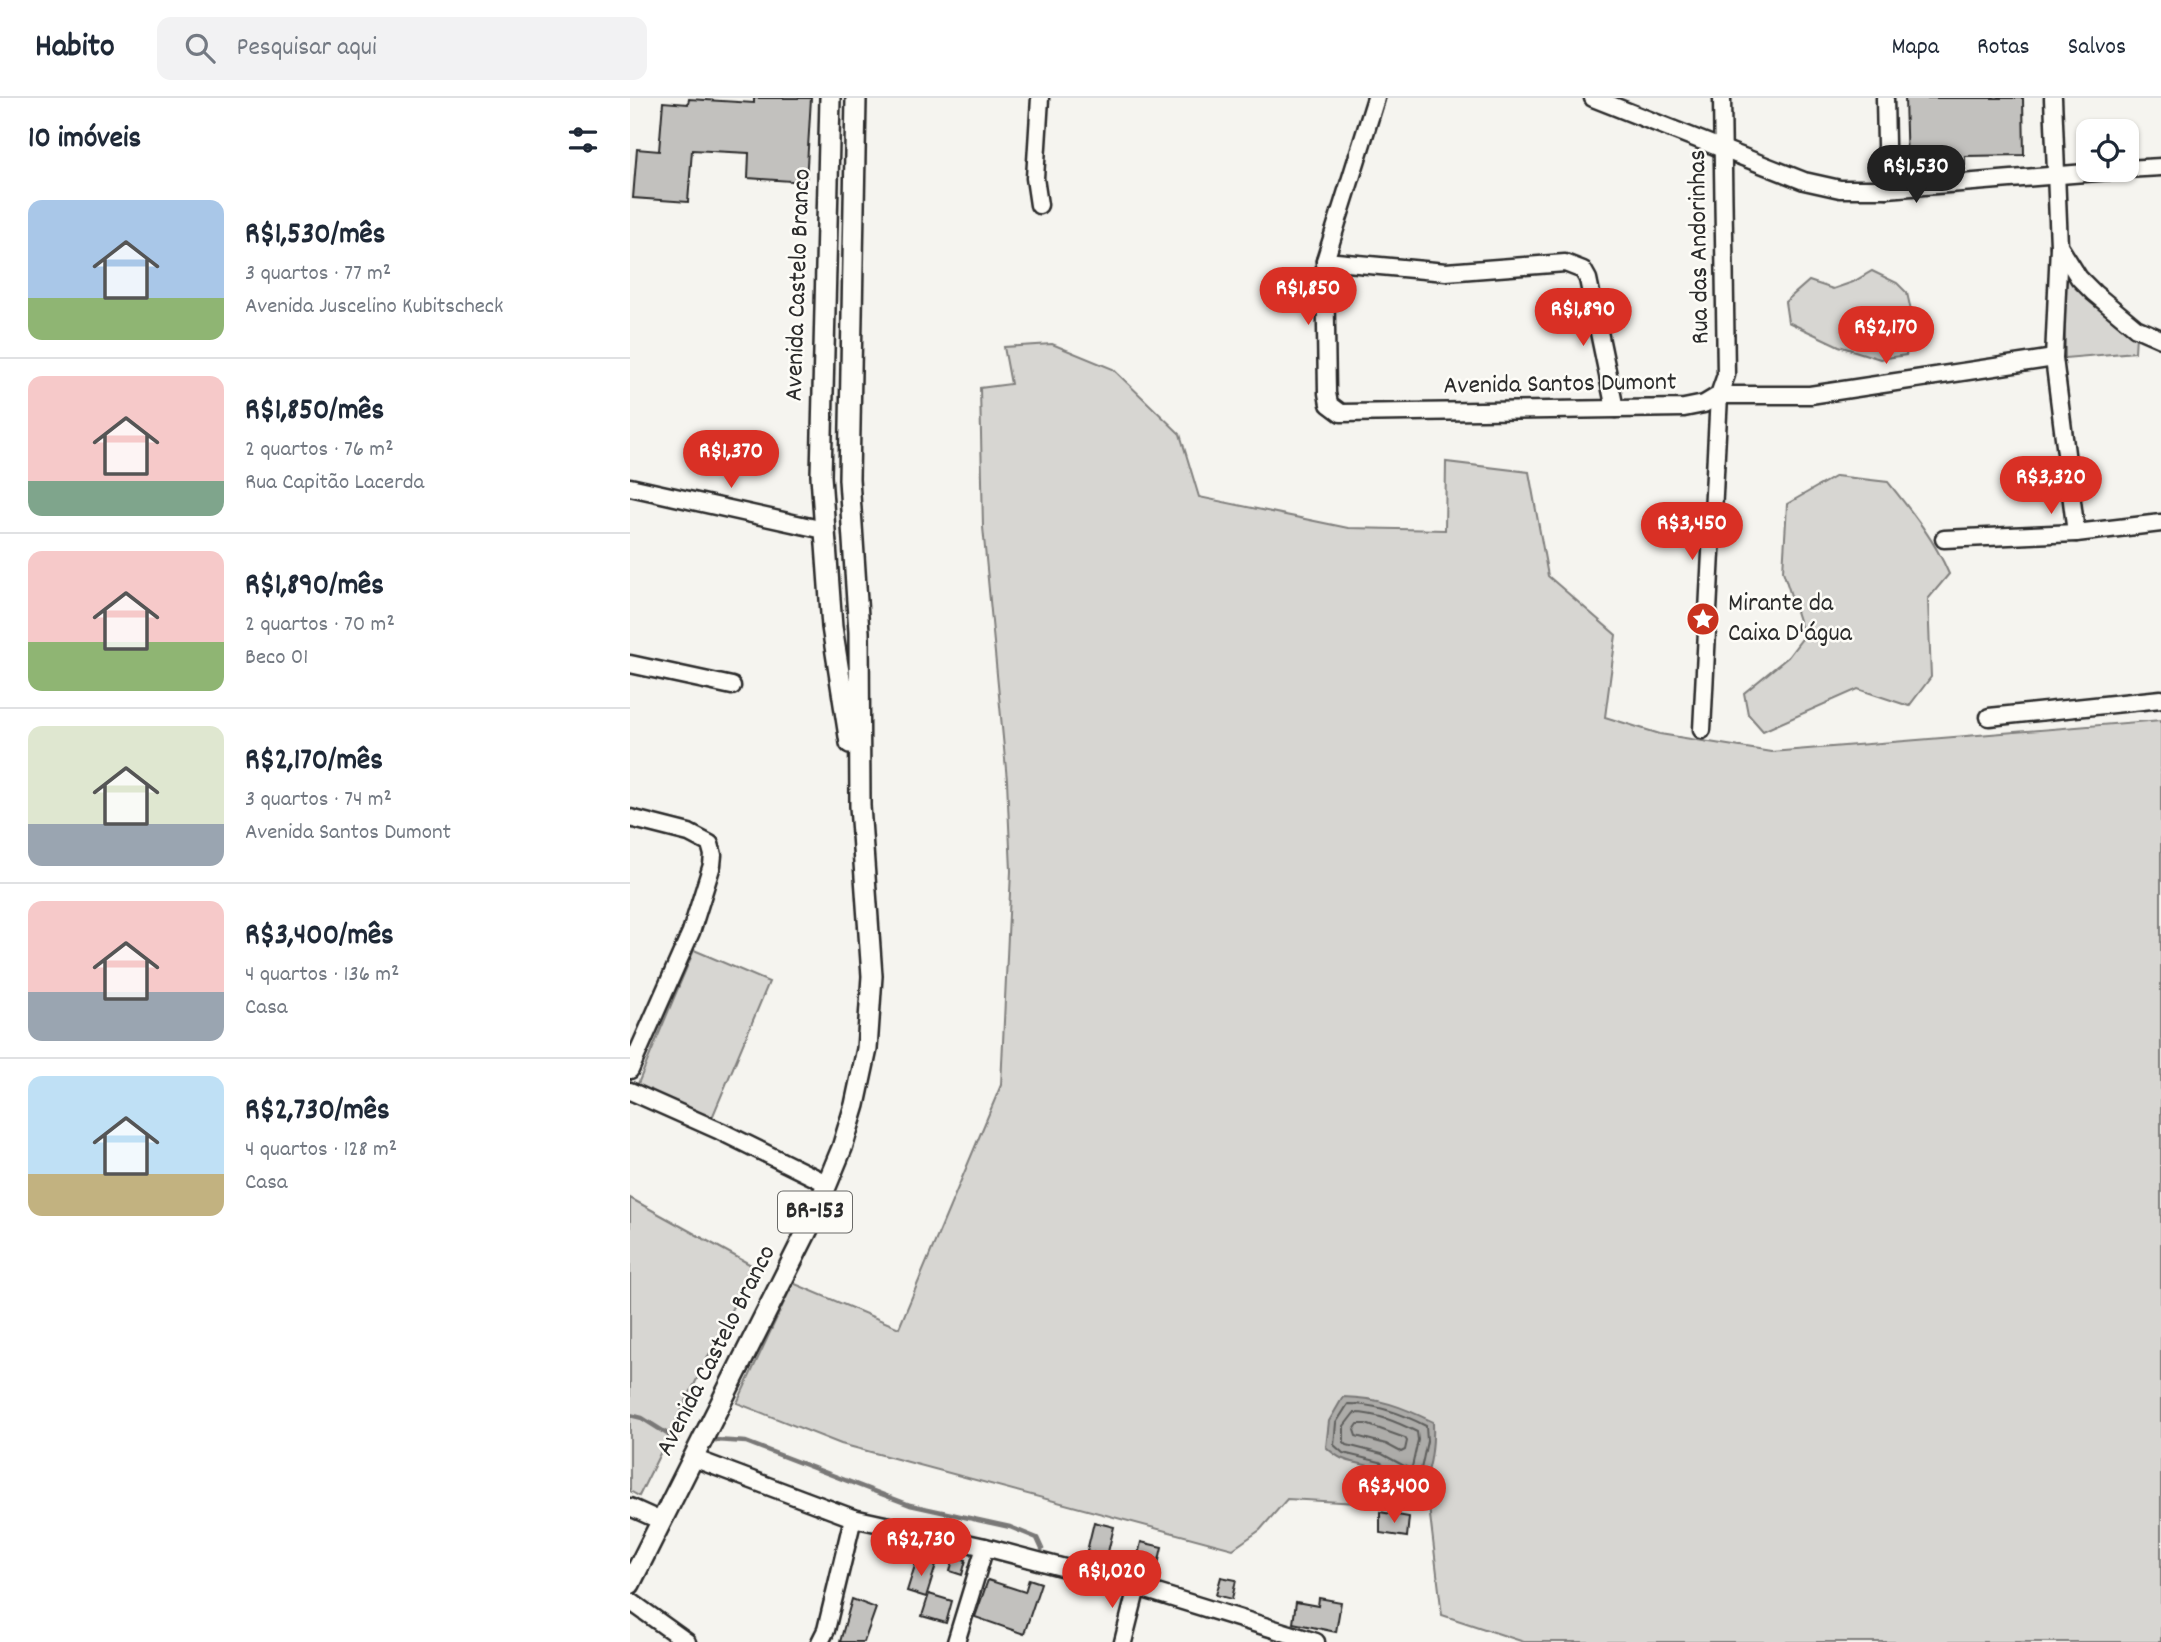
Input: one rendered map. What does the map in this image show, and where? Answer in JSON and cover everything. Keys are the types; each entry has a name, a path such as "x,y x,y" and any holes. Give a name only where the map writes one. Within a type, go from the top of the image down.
{"main road":[{"name":"Avenida Castelo Branco","path":"830,98 821,476 839,677 860,806"},
{"name":"Avenida Castelo Branco","path":"630,1584 811,1223 842,1148 865,1062 872,976 860,806 859,632 849,479 856,98"}],"street":[{"path":"1039,205 1035,178 1040,98"},
{"path":"1376,98 1325,261 1446,272 1565,263 1583,270 1588,279 1615,409"},
{"path":"1593,98 1804,181 1840,188 1887,189 2076,173"},
{"name":"Rua das Andorinhas","path":"1702,730 1719,395 1726,375 1722,98"},
{"path":"1885,98 1887,189"},
{"path":"2053,98 2059,246 2054,358 2076,533"},
{"path":"2139,169 2161,167"},
{"path":"2059,246 2079,278 2094,293 2136,328 2161,339"},
{"name":"Avenida Santos Dumont","path":"1325,261 1327,393 1329,404 1341,413 1684,408 1704,404 1719,395 1810,395 2054,358"},
{"path":"630,487 824,530"},
{"path":"1944,539 2076,533 2161,523"},
{"path":"630,664 732,686"},
{"path":"1989,717 2161,699"},
{"path":"630,818 689,834 710,844 713,855 691,932 630,1070"},
{"path":"630,1091 828,1184"},
{"path":"693,1458 853,1518 985,1547 1137,1587 1285,1638 1316,1642"},
{"path":"630,1507 661,1521"},
{"path":"820,1642 826,1630 853,1518"},
{"path":"956,1642 985,1547"},
{"path":"1123,1642 1137,1587"},
{"path":"630,1601 687,1642"}],"shaded area":[{"path":"1872,271 1897,283 1907,293 1915,328 1906,355 1880,359 1839,346 1788,322 1785,302 1809,281 1833,289"},
{"path":"2064,273 2098,307 2136,335 2135,352 2065,358"},
{"path":"1052,344 1113,369 1180,434 1199,497 1348,528 1445,530 1446,462 1529,472 1548,576 1616,635 1605,717 1660,734 1771,752 2161,720 2161,1642 1524,1642 1442,1615 1429,1507 1287,1499 1260,1530 1233,1549 841,1444 737,1403 793,1283 899,1328 1001,1085 1011,871 1007,780 983,527 980,388 1011,384 1004,347"},
{"path":"1836,476 1888,482 1922,526 1943,561 1949,574 1928,599 1931,677 1909,706 1858,689 1763,731 1748,714 1744,693 1788,657 1804,636 1783,571 1787,504"},
{"path":"694,950 769,982 712,1118 637,1086"},
{"path":"630,1198 753,1266 639,1496 630,1491"}],"water":[{"path":"1343,1397 1390,1404 1433,1422 1432,1450 1426,1480 1417,1495 1387,1473 1344,1459 1326,1447 1329,1421"}],"building":[{"path":"754,98 811,98 806,182 748,178 749,153 692,150 688,202 633,198 637,149 659,151 663,102 688,104 689,99 754,103"},
{"path":"1905,98 2023,98 2024,155 1965,156 1965,165 1951,166 1951,169 1919,170 1919,166 1907,166"},
{"path":"1380,1512 1409,1517 1407,1537 1380,1533"},
{"path":"1094,1522 1114,1527 1107,1556 1087,1551"},
{"path":"1141,1542 1162,1547 1155,1578 1134,1573"},
{"path":"954,1556 966,1560 962,1575 950,1571"},
{"path":"917,1559 936,1565 926,1597 907,1591"},
{"path":"1221,1577 1236,1580 1232,1599 1216,1595"},
{"path":"1029,1579 1041,1583 1024,1634 975,1617 988,1580 1025,1592"},
{"path":"929,1594 952,1601 946,1623 922,1616"},
{"path":"1319,1598 1341,1602 1336,1632 1293,1623 1296,1602 1318,1606"},
{"path":"852,1599 876,1608 864,1642 840,1642"}],"waterway":[{"path":"630,1415 642,1418 677,1440"},
{"path":"715,1440 746,1442 910,1505 1010,1527 1037,1538 1042,1549"}],"place":[{"name":"Mirante da Caixa D'água","path":"1703,619"}]}
